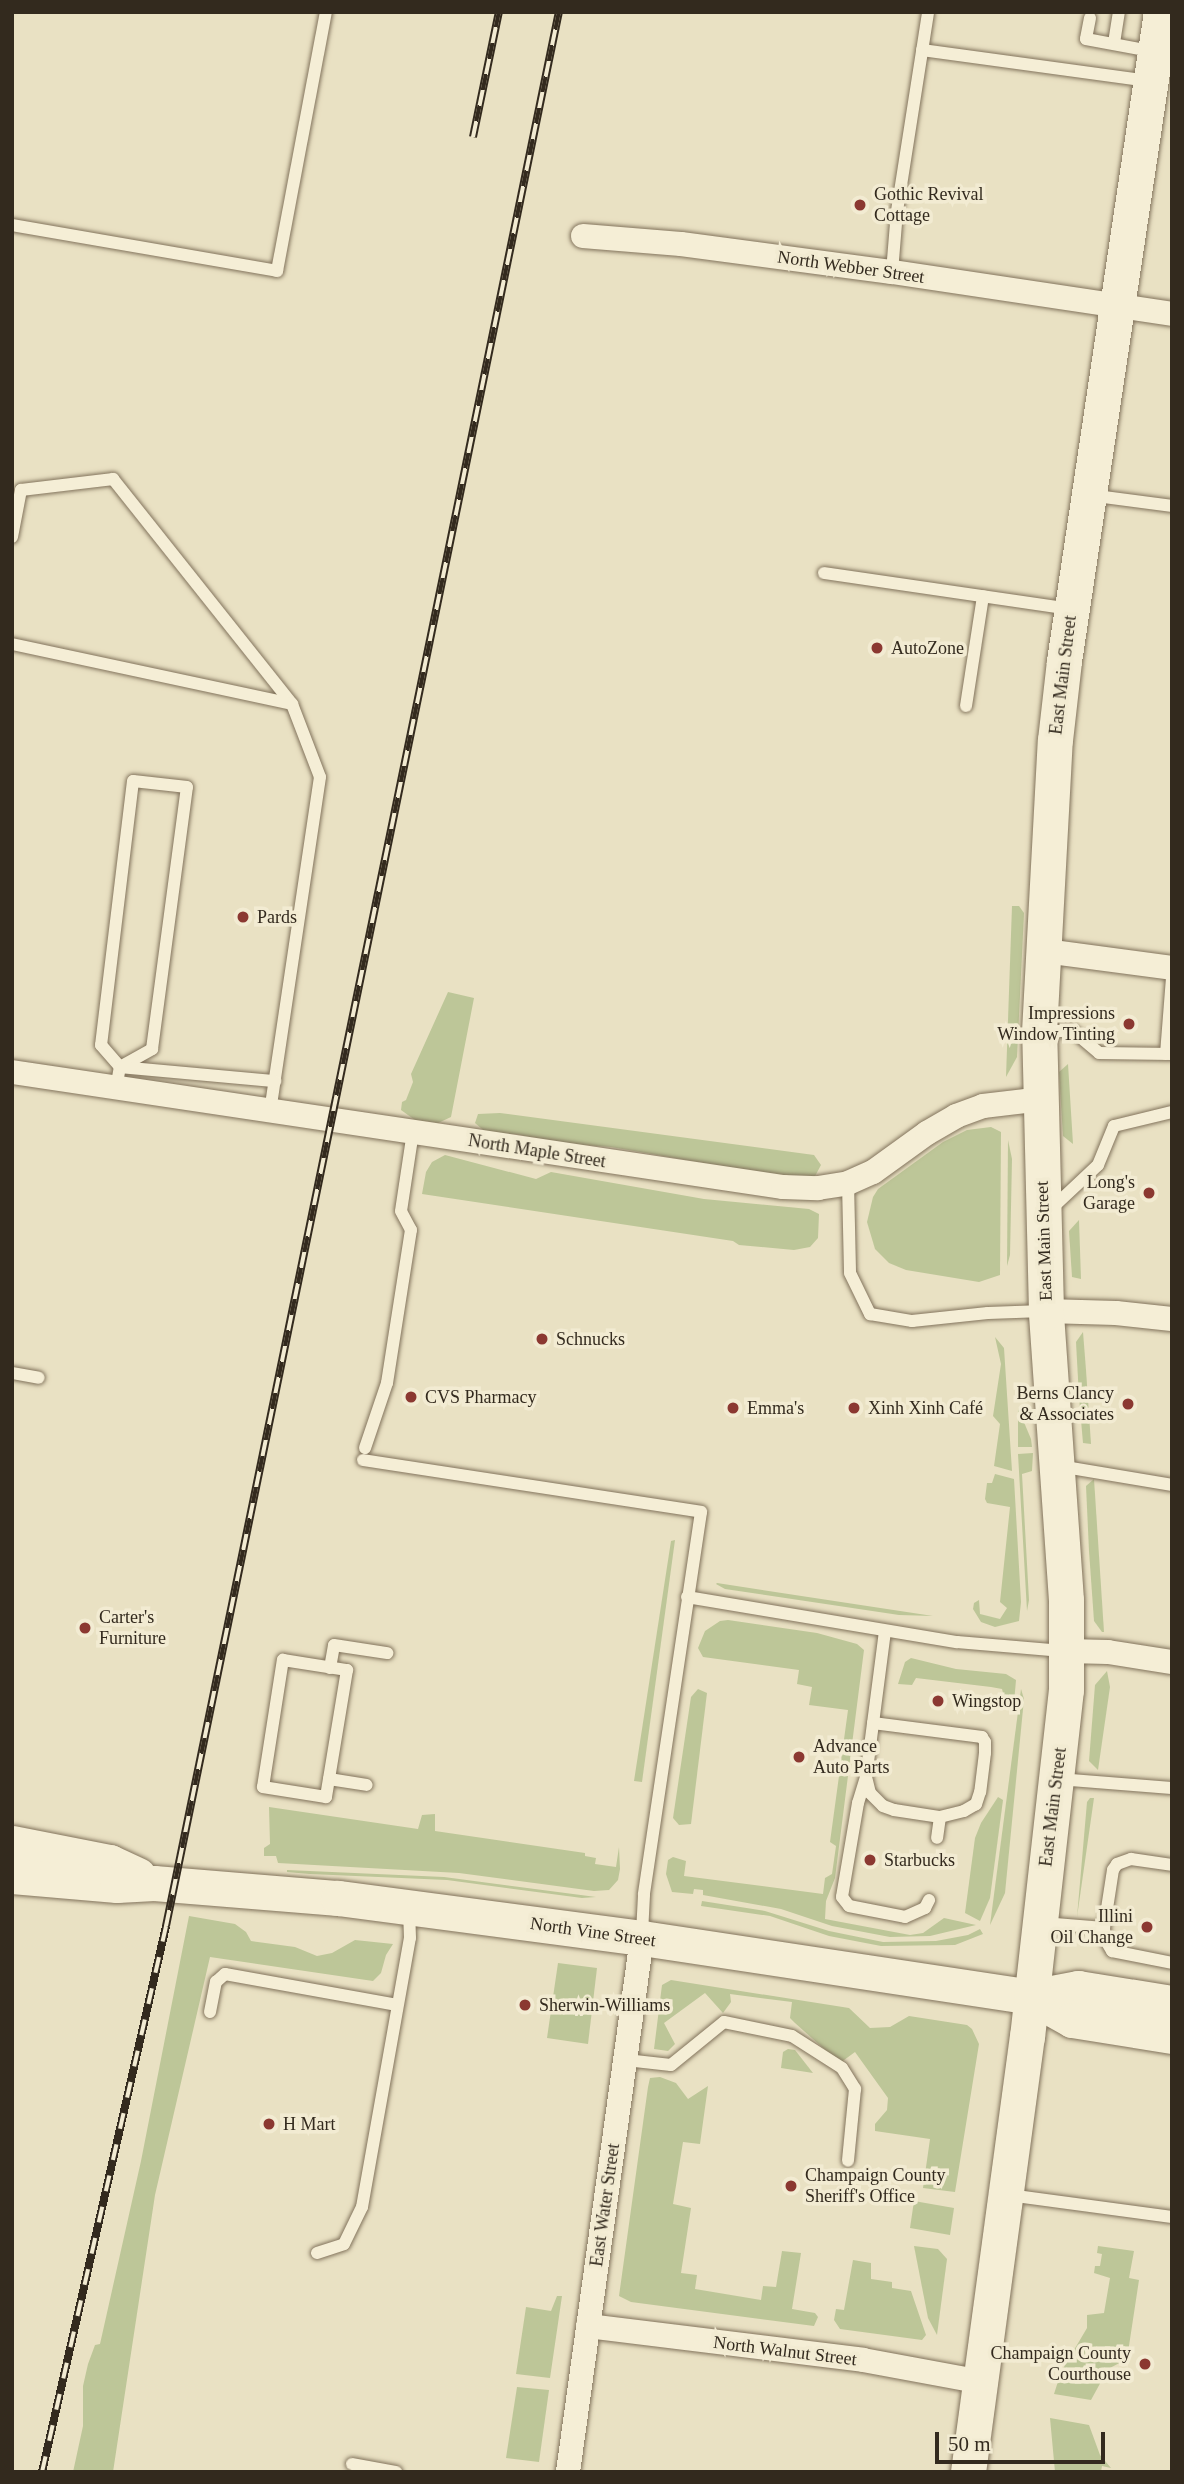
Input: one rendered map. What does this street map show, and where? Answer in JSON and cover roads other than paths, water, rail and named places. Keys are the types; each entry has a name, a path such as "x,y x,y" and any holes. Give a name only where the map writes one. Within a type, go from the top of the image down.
{"main road":[{"name":"East Main Street","path":"968,2472 1007,2194 1058,1779 1067,1651 1066,1600 1046,1311 1039,1031 1055,740 1161,12"},
{"name":"North Vine Street","path":"12,1843 110,1862 154,1883"},
{"name":"North Vine Street","path":"12,1876 117,1885 154,1883 409,1907 642,1938 1031,1997"},
{"path":"1031,1997 1078,1988 1172,2003"},
{"path":"1031,1997 1072,2020 1172,2036"}],"street":[{"name":"North Webber Street","path":"583,236 681,244 1172,314"},
{"path":"1045,951 1172,968"},
{"name":"North Maple Street","path":"12,1072 118,1078 270,1110 783,1187 818,1188 848,1183 873,1172 927,1133 956,1116 983,1106 1042,1099"},
{"path":"1046,1311 1116,1312 1172,1319"},
{"path":"1067,1651 1108,1652 1172,1662"},
{"name":"East Water Street","path":"568,2472 642,1938"},
{"name":"North Walnut Street","path":"589,2326 863,2360 982,2382"}],"lane":[{"path":"12,225 277,271 326,12"},
{"path":"892,272 897,211 929,12"},
{"path":"1114,43 1119,12"},
{"path":"1090,18 1086,39 1114,43 1153,67"},
{"path":"922,50 1153,67"},
{"path":"12,537 21,491 113,479 292,704 320,777 270,1110"},
{"path":"1089,495 1172,506"},
{"path":"824,573 1072,609"},
{"path":"966,706 983,596"},
{"path":"12,644 292,704"},
{"path":"133,781 187,787 152,1049 118,1078 101,1045 133,781"},
{"path":"1039,1031 1073,1031 1099,1053 1169,1054 1172,978"},
{"path":"118,1078 275,1081"},
{"path":"1042,1217 1098,1165 1115,1126 1172,1112"},
{"path":"413,1132 401,1211 411,1230 387,1383 364,1454 701,1512 644,1895 642,1938"},
{"path":"848,1183 850,1273 870,1314 912,1321 988,1313 1046,1311"},
{"path":"12,1373 38,1378"},
{"path":"1055,1465 1172,1485"},
{"path":"687,1597 885,1631 1022,1650 1067,1651"},
{"path":"885,1631 866,1777 858,1803 842,1897 849,1906 905,1917 927,1904"},
{"path":"330,1668 334,1645 387,1653"},
{"path":"284,1660 347,1670 330,1779 326,1797 262,1787 284,1660"},
{"path":"866,1777 870,1793 883,1806 940,1817 964,1811 976,1804 980,1792 985,1753 982,1737 873,1723"},
{"path":"330,1779 367,1785"},
{"path":"1058,1779 1172,1788"},
{"path":"937,1838 940,1817"},
{"path":"1172,1865 1131,1860 1117,1864 1113,1870 1104,1928 1105,1939 1112,1951 1172,1963"},
{"path":"317,2253 344,2245 362,2207 410,1938 409,1907"},
{"path":"1039,1922 1077,1928 1104,1928"},
{"path":"210,2012 216,1982 225,1974 397,2005"},
{"path":"626,2060 671,2065 724,2022 792,2036 842,2068 855,2089 848,2161"},
{"path":"1007,2194 1172,2217"},
{"path":"352,2464 396,2472"}],"railway":[{"path":"473,137 499,12"},
{"path":"42,2472 166,1926 559,12"}],"place":[{"name":"Gothic Revival Cottage","path":"860,205"},
{"name":"AutoZone","path":"877,648"},
{"name":"Pards","path":"243,917"},
{"name":"Impressions Window Tinting","path":"1129,1024"},
{"name":"Long's Garage","path":"1149,1193"},
{"name":"Schnucks","path":"542,1339"},
{"name":"CVS Pharmacy","path":"411,1397"},
{"name":"Berns Clancy & Associates","path":"1128,1404"},
{"name":"Emma's","path":"733,1408"},
{"name":"Xinh Xinh Café","path":"854,1408"},
{"name":"Carter's Furniture","path":"85,1628"},
{"name":"Wingstop","path":"938,1701"},
{"name":"Advance Auto Parts","path":"799,1757"},
{"name":"Starbucks","path":"870,1860"},
{"name":"Illini Oil Change","path":"1147,1927"},
{"name":"Sherwin-Williams","path":"525,2005"},
{"name":"H Mart","path":"269,2124"},
{"name":"Champaign County Sheriff's Office","path":"791,2186"},
{"name":"Champaign County Courthouse","path":"1145,2364"}]}
